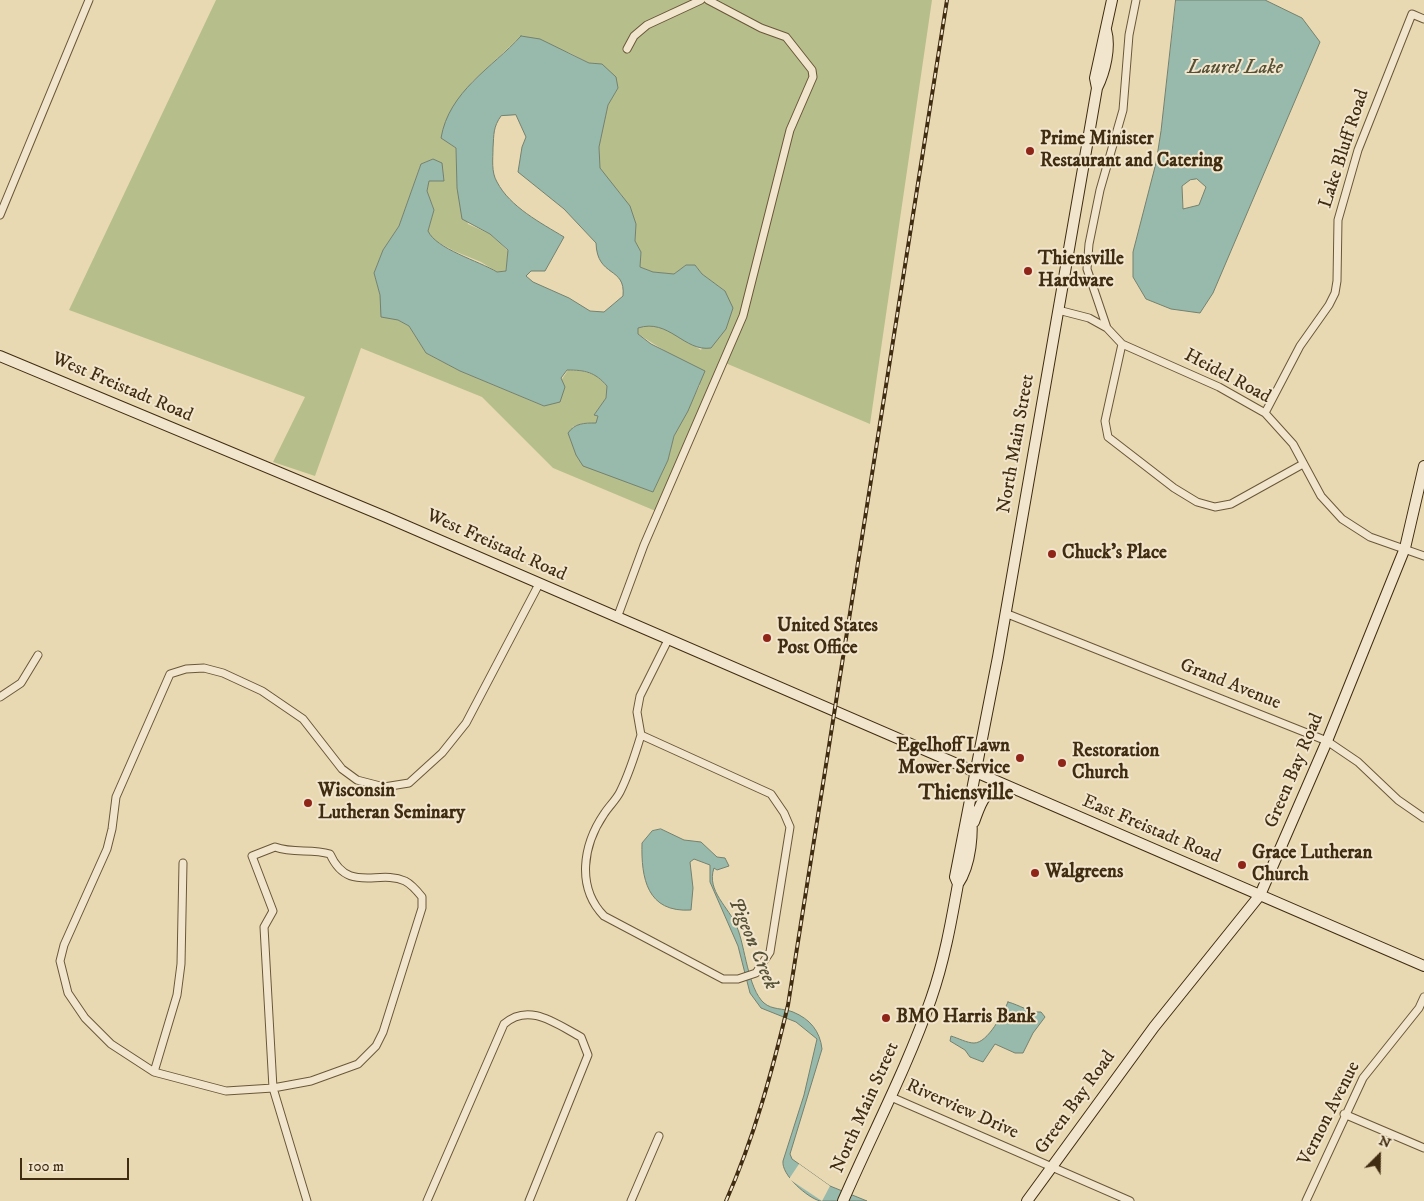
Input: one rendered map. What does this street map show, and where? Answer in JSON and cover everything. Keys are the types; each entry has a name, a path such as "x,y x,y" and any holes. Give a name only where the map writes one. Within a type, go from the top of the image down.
{"street":[{"path":"0,215 89,0"},
{"path":"626,48 634,36 647,25 702,0"},
{"path":"617,618 644,545 742,316 790,130 812,77 812,70 786,37 761,28 708,0"},
{"name":"North Main Street","path":"958,884 955,877 965,821 970,807 1005,613 1097,88 1102,77 1109,39 1106,30 1112,0"},
{"path":"1107,328 1087,269 1089,244 1100,190 1123,110 1129,35 1136,0"},
{"name":"Lake Bluff Road","path":"1265,413 1300,346 1329,305 1335,293 1337,281 1338,220 1358,150 1412,14 1424,19"},
{"name":"Heidel Road","path":"1058,310 1089,318 1107,328 1122,344 1219,387 1265,413 1293,444 1321,496 1342,519 1370,537 1424,556"},
{"path":"1122,344 1105,421 1108,436 1120,448 1174,488 1197,502 1215,507 1231,504 1303,464"},
{"name":"West Freistadt Road","path":"0,356 386,517 975,773"},
{"name":"Green Bay Road","path":"1028,1201 1154,1027 1260,896 1327,741 1405,548 1424,466"},
{"path":"307,1201 273,1088 264,927 273,911 252,856 275,847 290,852 321,851 330,854 334,864 351,876 405,881 422,897 422,908 389,1013 376,1046 358,1064 311,1081 273,1088 226,1091 154,1072 111,1044 85,1018 68,993 60,961 72,924 107,849 116,797 170,674 186,669 204,668 223,673 262,692 296,714 319,738 342,769 358,780 384,787 409,783 442,753 466,723 539,584"},
{"name":"Grand Avenue","path":"1005,613 1327,741 1358,762 1398,800 1424,818"},
{"path":"641,735 771,794 784,813 790,827 789,842 770,952 762,966 752,974 723,979 604,916 595,907 586,889 585,871 595,829 619,795 630,771 641,735 637,712 640,696 668,640"},
{"path":"0,697 9,693 29,674 38,655"},
{"name":"East Freistadt Road","path":"975,773 1424,966"},
{"path":"973,824 985,796 994,790 1011,789"},
{"name":"North Main Street","path":"845,1196 891,1097 932,999 943,959 958,884 964,876 973,824 970,807"},
{"path":"154,1072 178,987 181,964 184,863"},
{"name":"Vernon Avenue","path":"1306,1201 1344,1114 1363,1078 1419,1008 1424,998"},
{"path":"428,1201 504,1024 514,1015 535,1014 581,1037 588,1055 529,1201"},
{"name":"Riverview Drive","path":"891,1097 1130,1201"},
{"path":"1344,1114 1424,1148"},
{"path":"631,1201 659,1136"}],"green space":[{"path":"216,0 932,0 870,424 723,362 658,512 553,468 482,397 361,348 315,476 273,462 305,397 69,310","holes":["521,36 570,53 589,63 602,64 618,88 608,105 603,125 599,147 600,168 609,182 621,194 636,224 635,241 641,252 640,267 653,272 674,274 686,265 695,265 702,274 725,291 701,350 679,336 663,329 647,326 638,328 638,334 673,356 700,385 674,436 668,460 653,492 640,487 572,427 583,423 596,423 598,416 594,415 606,398 607,386 598,378 585,372 568,370 544,406 460,371 426,353 409,326 398,320 380,295 374,273 383,250 399,226 421,164 433,159 427,191 434,210 428,231 432,239 454,251 481,262 497,272 506,271 508,251 490,234 468,224 457,188 456,148 450,144 471,83"]}],"water":[{"name":"Laurel Lake","path":"1176,0 1265,0 1302,18 1320,42 1213,293 1200,313 1171,309 1146,299 1133,277 1133,252 1156,163","holes":["1197,179 1206,187 1199,205 1183,209 1182,186 1190,180"]},
{"path":"521,36 540,39 589,63 602,64 616,77 618,88 608,105 599,147 600,168 630,206 636,224 635,241 641,252 640,267 653,272 674,274 686,265 695,265 702,274 725,291 733,308 726,329 711,348 701,348 693,345 659,327 638,328 638,334 651,344 705,371 688,411 674,436 668,460 653,492 583,466 576,455 568,433 577,425 596,423 598,416 594,415 606,398 607,386 594,375 584,371 567,370 561,378 565,387 560,402 544,406 460,371 426,353 409,326 398,320 381,317 380,295 374,273 383,250 399,226 421,164 433,159 442,163 444,181 429,181 427,191 434,210 428,231 449,249 497,272 506,271 508,250 490,234 462,219 457,188 456,148 441,138 446,121 462,94 473,81","holes":["516,115 526,137 522,147 518,172 564,209 596,243 601,262 620,280 623,287 623,296 604,312 590,311 569,298 533,282 526,276 531,271 545,271 564,237 518,207 503,191 495,178 493,165 494,135 495,127 501,116"]},
{"path":"661,829 684,840 701,842 717,857 725,858 729,866 717,870 714,868 713,884 737,927 754,988 767,1005 793,1012 804,1018 813,1026 819,1037 822,1049 790,1154 792,1159 830,1186 867,1201 820,1201 802,1191 786,1173 783,1161 804,1095 817,1039 796,1022 761,1008 750,993 738,946 710,882 710,865 694,859 690,862 693,888 691,910 665,906 650,891 643,869 642,843 652,831"},
{"path":"1008,1002 1041,1012 1045,1017 1033,1033 1023,1053 1015,1053 995,1044 983,1062 970,1057 965,1050 950,1041 951,1036 971,1043 979,1042 985,1038 1003,1013"}],"pier":[{"path":"799,1164 830,1186 822,1201 789,1179"}],"railway":[{"path":"726,1201 762,1104 788,1005 947,0"}],"place":[{"name":"Prime Minister Restaurant and Catering","path":"1030,151"},
{"name":"Thiensville Hardware","path":"1028,271"},
{"name":"Chuck's Place","path":"1052,554"},
{"name":"United States Post Office","path":"767,638"},
{"name":"Egelhoff Lawn Mower Service","path":"1020,758"},
{"name":"Restoration Church","path":"1062,763"},
{"name":"Wisconsin Lutheran Seminary","path":"308,803"},
{"name":"Grace Lutheran Church","path":"1242,865"},
{"name":"Walgreens","path":"1035,873"},
{"name":"BMO Harris Bank","path":"886,1018"}],"district":[{"name":"Thiensville","path":"966,795"}],"water label":[{"name":"Pigeon Creek","path":"752,944"}]}
